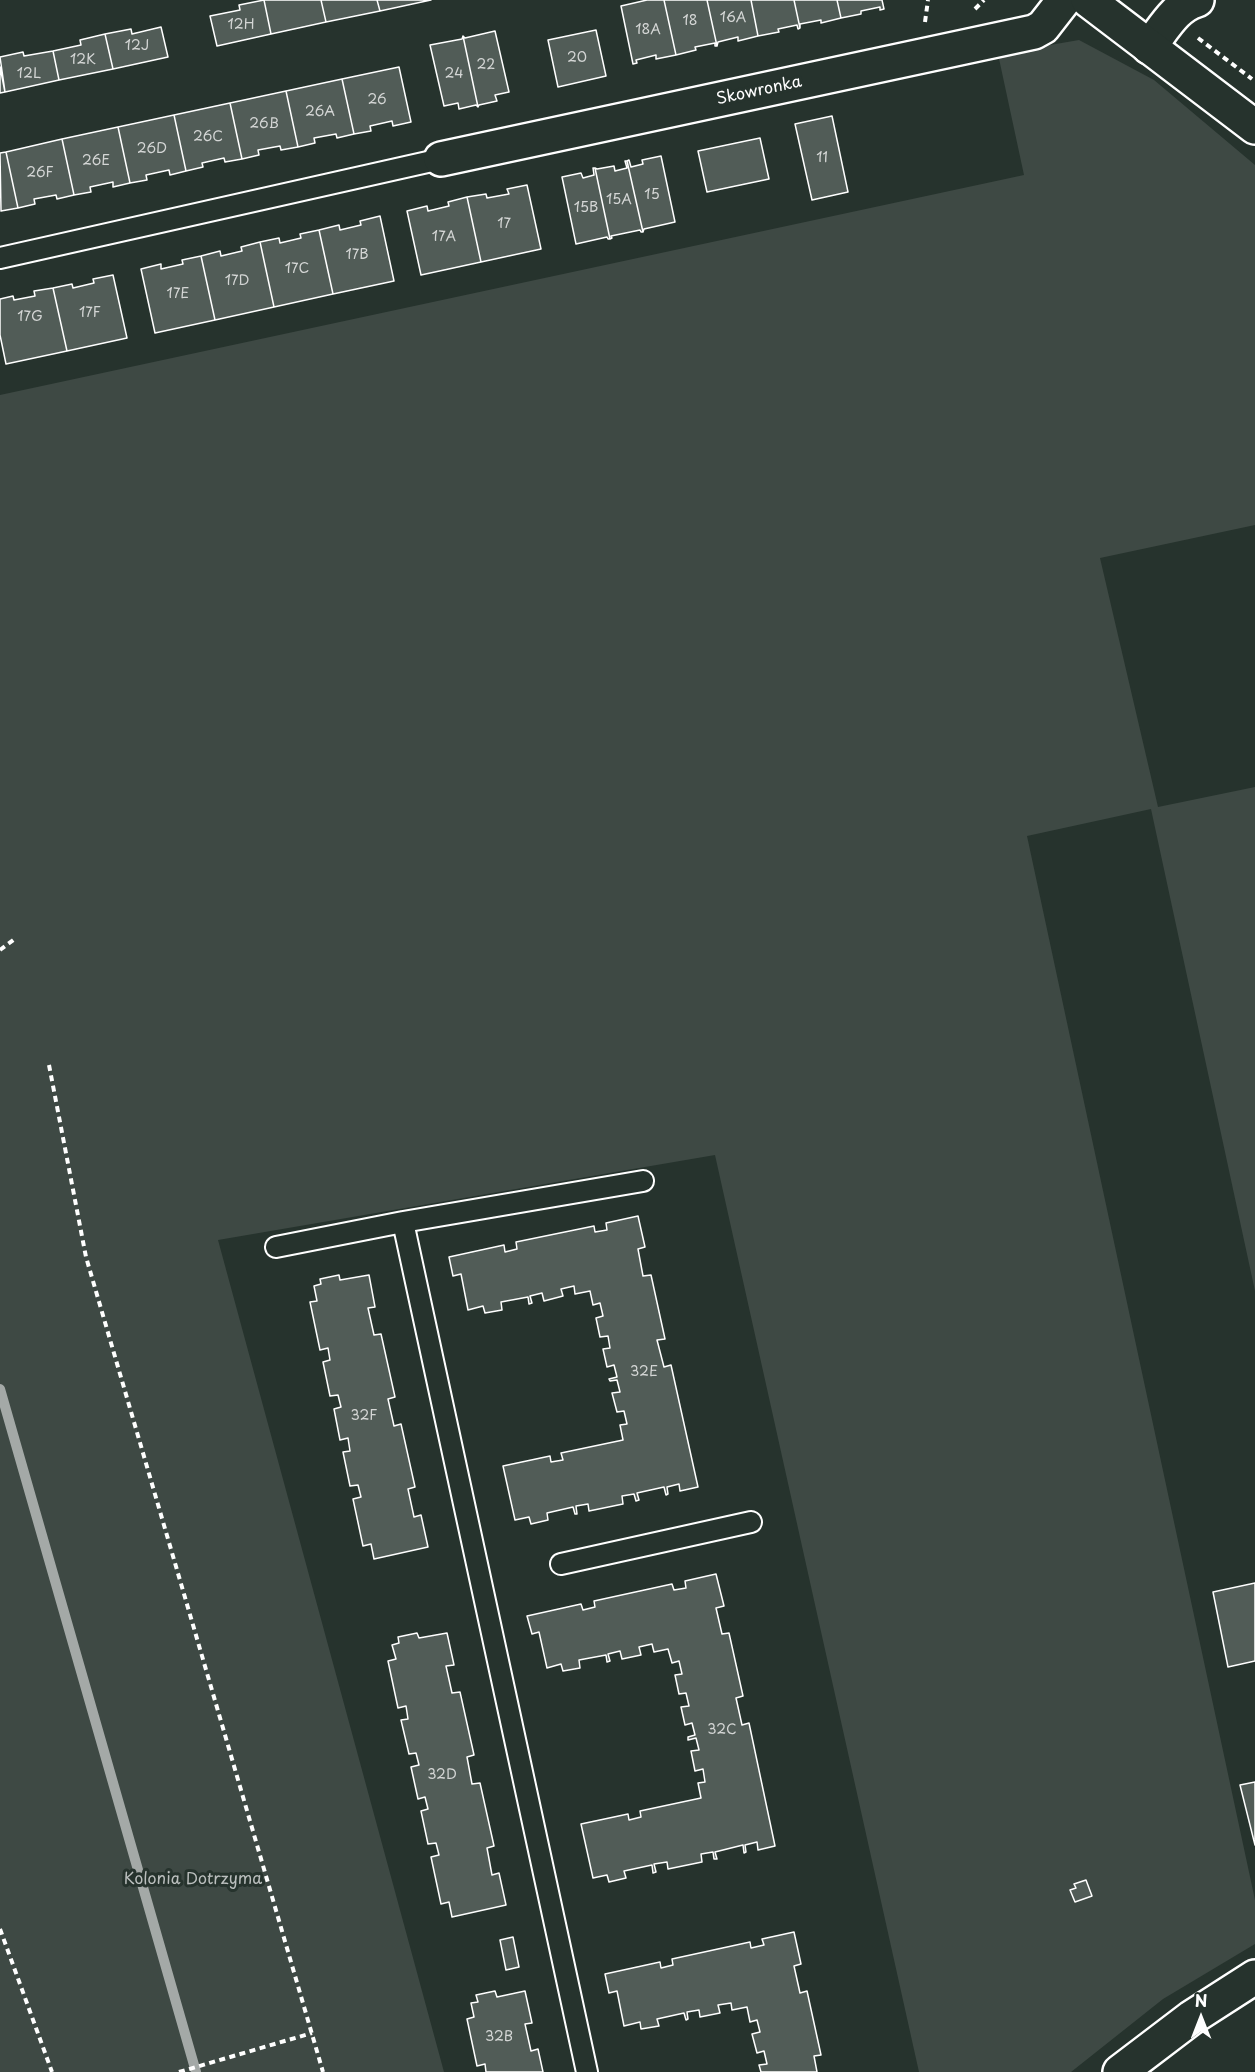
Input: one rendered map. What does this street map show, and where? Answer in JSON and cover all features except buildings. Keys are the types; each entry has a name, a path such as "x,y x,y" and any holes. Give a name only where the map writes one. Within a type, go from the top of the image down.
{"street":[{"name":"Skowronka","path":"441,159 1034,32 1043,27 1064,0"},
{"path":"1088,0 1255,127"},
{"path":"1149,47 1180,8 1186,3 1197,0"},
{"path":"1119,2072 1191,2018 1255,1977"}],"lane":[{"path":"0,258 441,159"},
{"path":"276,1247 403,1222 643,1181"},
{"path":"403,1222 468,1531 587,2072"},
{"path":"561,1564 752,1522"}],"path":[{"path":"924,28 928,0"},
{"path":"0,950 16,938"},
{"path":"49,1065 86,1257 323,2072"},
{"path":"0,1929 52,2072"},
{"path":"179,2072 312,2033"}],"green space":[{"name":"Kolonia Dotrzyma","path":"1079,40 1154,80 1255,165 1255,525 1100,558 1158,807 1255,787 1255,1291 1151,809 1027,836 1255,1900 1255,1944 1163,1999 1071,2072 919,2072 715,1155 218,1240 444,2072 0,2072 0,395 1024,175 998,54"}],"waterway":[{"path":"0,1389 196,2072"}]}
